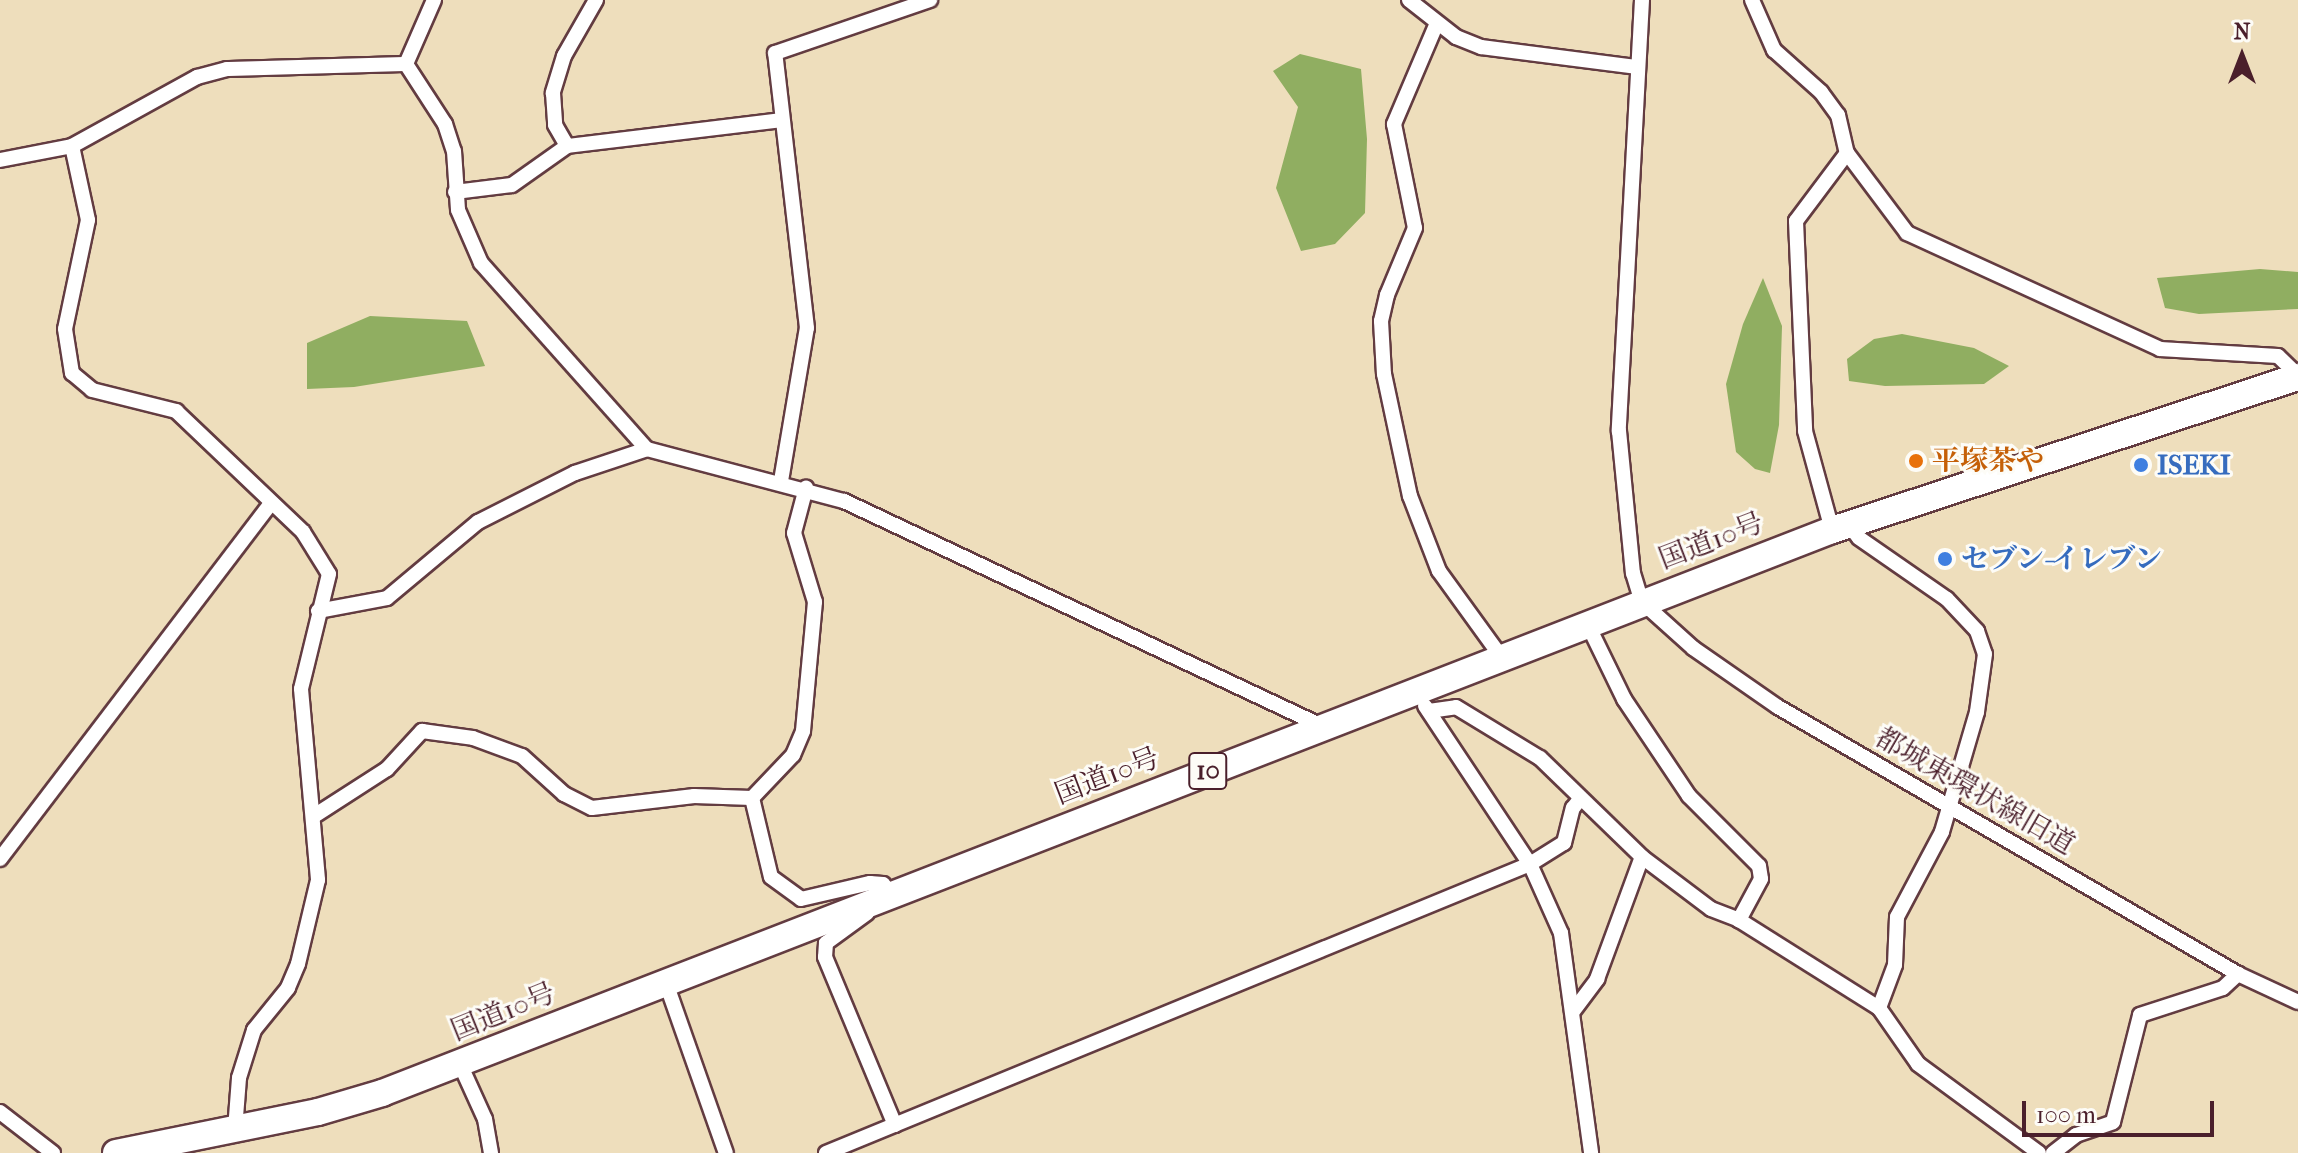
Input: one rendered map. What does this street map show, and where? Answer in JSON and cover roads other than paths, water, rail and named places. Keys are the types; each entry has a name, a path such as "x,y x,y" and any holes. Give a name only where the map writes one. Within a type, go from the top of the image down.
{"highway":[{"name":"国道10号","path":"116,1153 318,1112 460,1064 1322,726 1422,702 1502,658 1642,602 1840,528 2298,376"}],"street":[{"path":"406,64 434,0"},
{"path":"567,146 555,125 554,85 596,0"},
{"path":"781,481 807,337 775,53 780,48 930,0"},
{"path":"1409,0 1456,37 1504,53 1638,67"},
{"path":"1642,0 1619,431 1633,573 1642,602"},
{"path":"1752,0 1774,50 1821,92 1838,115 1847,153 1907,233 2160,349 2278,356 2298,376"},
{"path":"1437,23 1394,124 1415,228 1387,295 1381,321 1384,374 1410,496 1439,571 1502,658"},
{"path":"0,160 72,146 197,77 227,69 406,64"},
{"path":"406,64 445,124 454,151 455,192 466,234 497,287 647,449"},
{"path":"455,192 512,185 567,146 781,120"},
{"path":"72,146 88,220 65,329 72,373 92,390 176,411 303,532 328,568 329,584 318,611 301,689 318,880 298,964 288,988 254,1030 239,1078 235,1130"},
{"path":"1847,153 1796,221 1805,431 1840,528 1947,599 1977,631 1985,679 1947,804 1942,832 1897,917 1895,965 1879,1008"},
{"path":"318,611 387,598 478,522 575,473 647,449 781,481 844,501 1322,726"},
{"path":"314,816 387,769 422,731 473,738 522,756 564,794 592,808 694,796 752,798 793,755 803,731 815,602 794,533 806,488"},
{"path":"0,859 271,503"},
{"name":"都城東環状線旧道","path":"1642,602 1693,648 1778,707 2238,974 2298,1002"},
{"path":"1587,623 1624,699 1689,796 1759,866 1761,879 1739,920"},
{"path":"1422,702 1456,707 1540,758 1642,857 1711,909 1739,920 1879,1008 1918,1064 2039,1153"},
{"path":"1422,702 1530,864 1561,933 1574,1010 1591,1153"},
{"path":"752,798 771,877 801,899 870,883 883,884 882,899 866,915 826,943 825,957 895,1125"},
{"path":"826,1153 1530,864 1564,843 1573,808 1580,799"},
{"path":"1574,1010 1597,979 1642,857"},
{"path":"2053,1153 2076,1135 2113,1122 2140,1015 2223,988 2238,974"},
{"path":"666,983 726,1153"},
{"path":"460,1064 485,1119 491,1153"},
{"path":"0,1112 53,1153"}],"place":[{"name":"平塚茶や","path":"1916,461"},
{"name":"ISEKI","path":"2141,465"},
{"name":"セブン-イレブン","path":"1945,559"}]}
